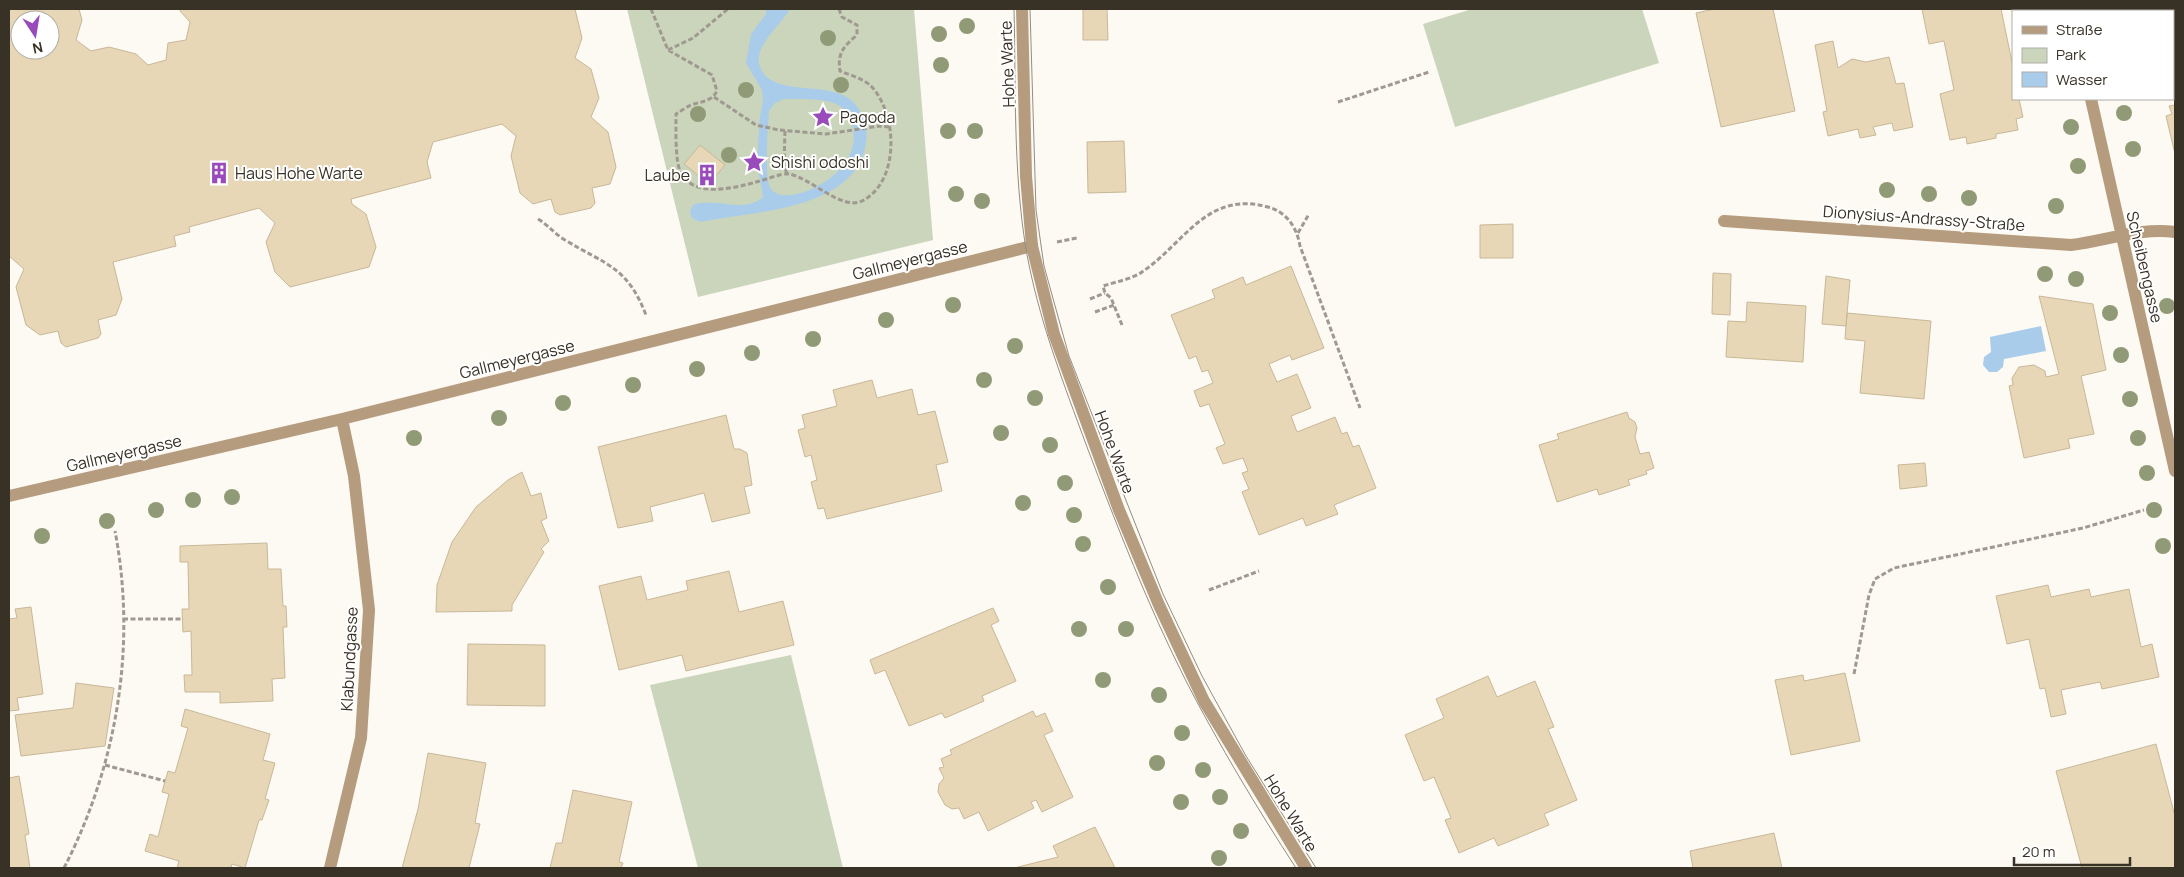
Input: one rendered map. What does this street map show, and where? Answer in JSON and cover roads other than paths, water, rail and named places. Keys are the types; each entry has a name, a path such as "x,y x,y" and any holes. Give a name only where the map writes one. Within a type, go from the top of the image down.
{"street":[{"name":"Hohe Warte","path":"1022,9 1026,176 1032,246 1054,334 1119,510 1204,701 1306,868"},
{"name":"Scheibengasse","path":"2091,100 2121,237 2172,444 2175,471"},
{"name":"Dionysius-Andrassy-Straße","path":"1724,221 2071,245 2162,230 2175,232"},
{"name":"Gallmeyergasse","path":"9,496 342,419 1032,246"},
{"name":"Klabundgasse","path":"330,868 361,738 369,610 354,476 342,419"}],"water":[{"path":"766,9 790,9 769,36 760,52 760,67 768,78 779,84 825,90 840,94 852,101 864,120 867,131 866,142 858,165 844,182 823,195 800,204 773,210 700,222 692,218 690,212 693,205 711,202 747,205 763,197 757,162 760,116 763,101 762,90 746,63 751,34 766,14","holes":["784,99 821,100 835,103 845,111 851,122 854,141 848,158 837,172 822,184 806,192 790,195 777,194 770,187 767,172 769,111 775,103"]},
{"path":"2041,326 2046,351 2004,359 2003,367 1997,372 1989,372 1983,365 1984,357 1991,352 1990,337"}],"tram line":[{"path":"1014,9 1017,159 1022,219 1031,275 1052,350 1121,536 1172,653 1225,752 1296,868"},
{"path":"1030,9 1036,210 1044,266 1069,356 1163,594 1202,676 1246,756 1316,868"}],"place":[{"name":"Pagoda","path":"823,117"},
{"name":"Shishi odoshi","path":"754,162"},
{"name":"Haus Hohe Warte","path":"219,173"},
{"name":"Laube","path":"707,175"}]}
